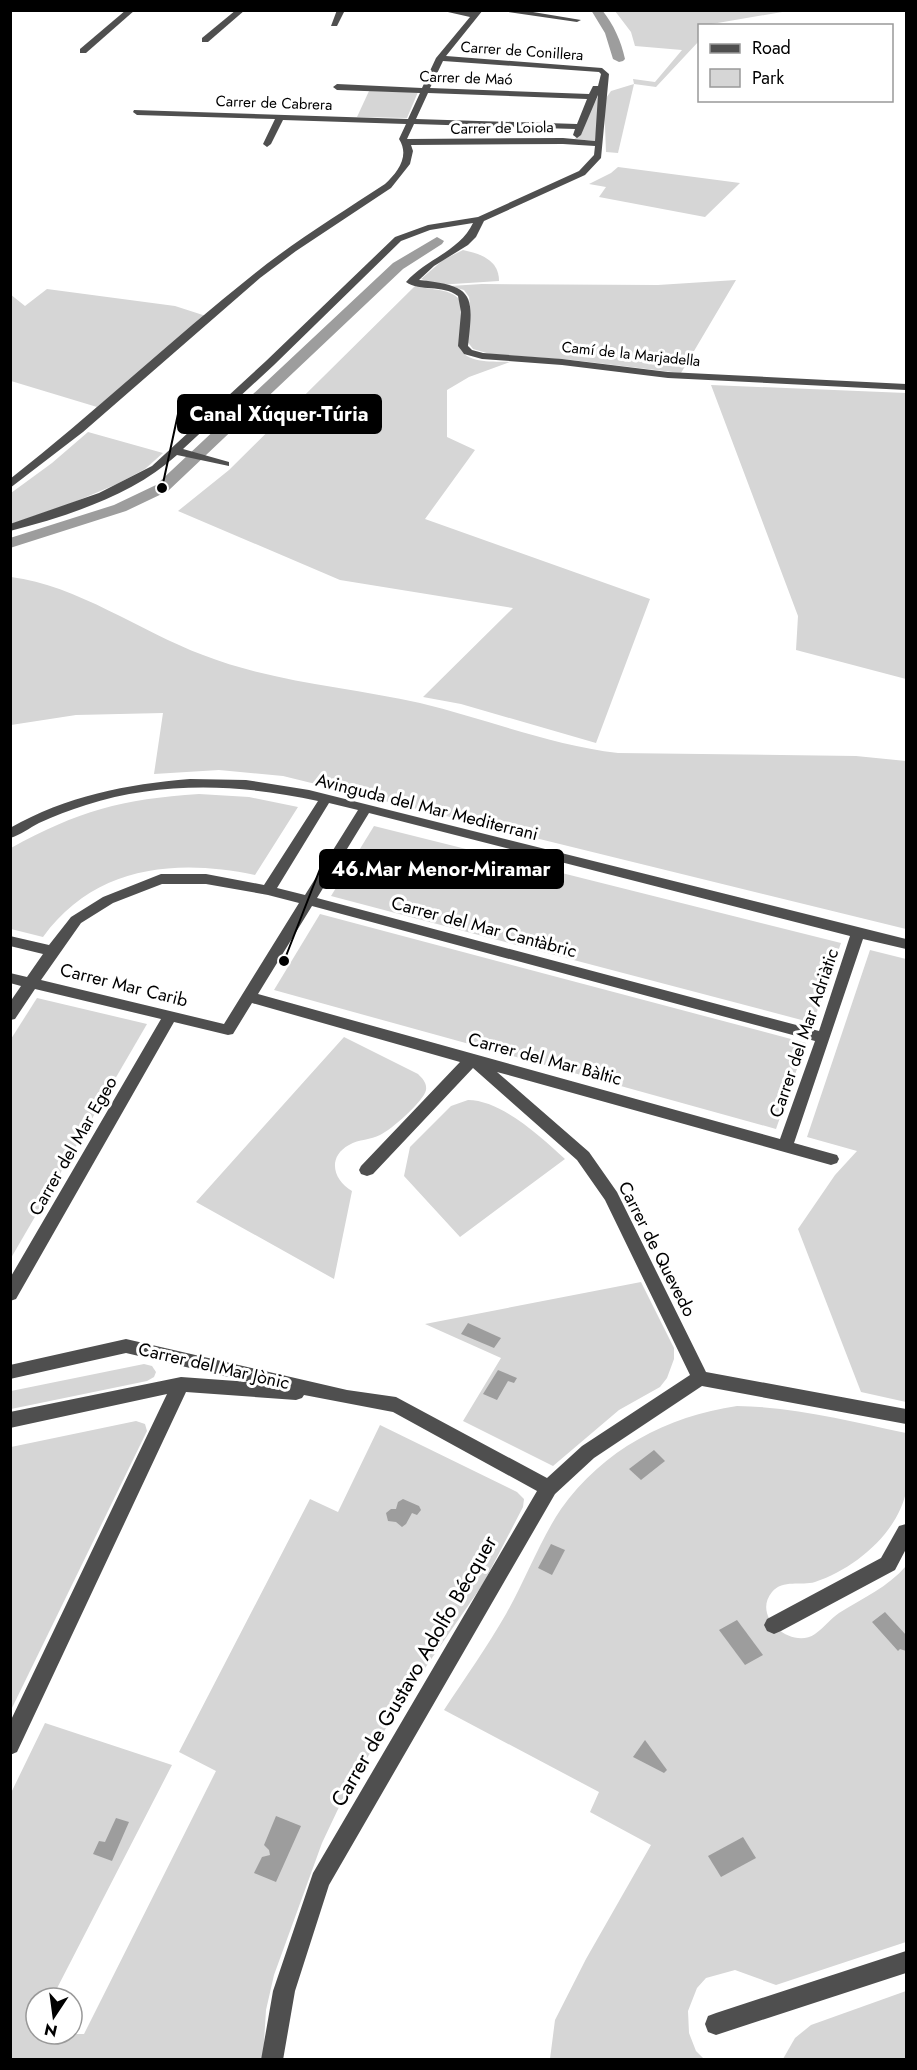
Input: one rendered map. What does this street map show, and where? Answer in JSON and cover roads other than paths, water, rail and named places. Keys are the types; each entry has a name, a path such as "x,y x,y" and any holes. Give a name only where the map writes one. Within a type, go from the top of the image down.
{"street":[{"path":"83,51 131,10"},
{"path":"206,40 241,10"},
{"path":"334,24 341,10"},
{"path":"443,10 477,13"},
{"path":"499,10 577,20"},
{"path":"10,486 79,430 257,276 292,249 400,176 408,155 403,139 440,58 477,13"},
{"name":"Carrer de Conillera","path":"440,58 602,70"},
{"path":"574,141 602,70"},
{"path":"10,528 80,506 111,493 156,468 364,275 398,239 428,228 480,219 582,173 598,156 605,74 602,70"},
{"name":"Carrer de Maó","path":"337,87 593,97"},
{"name":"Carrer de Cabrera","path":"137,112 580,127"},
{"path":"267,144 280,117"},
{"name":"Carrer de Loiola","path":"405,142 574,141 599,144"},
{"name":"Camí de la Marjadella","path":"480,219 471,237 465,243 431,264 411,282 453,286 462,294 467,309 463,346 468,352 482,356 552,360 668,375 906,387"},
{"path":"176,451 224,463"},
{"name":"Avinguda del Mar Mediterrani","path":"10,834 75,804 140,788 173,784 217,783 264,787 365,809 906,945"},
{"path":"268,890 326,800"},
{"path":"248,997 365,809"},
{"name":"Carrer del Mar Cantàbric","path":"10,1016 52,951 76,920 108,900 161,879 206,879 268,890 824,1038"},
{"name":"Carrer del Mar Adriàtic","path":"785,1146 824,1038 858,933"},
{"name":"Carrer Mar Carib","path":"10,941 52,951"},
{"name":"Carrer Mar Carib","path":"10,978 228,1030 248,997"},
{"name":"Carrer del Mar Bàltic","path":"248,997 831,1159"},
{"name":"Carrer del Mar Egeo","path":"10,1294 170,1016"},
{"path":"368,1170 472,1059"},
{"name":"Carrer de Quevedo","path":"472,1059 534,1111 589,1164 611,1196 700,1378"},
{"name":"Carrer del Mar Jònic","path":"10,1372 126,1346 396,1405 549,1488"},
{"path":"700,1378 906,1417"},
{"name":"Carrer de Gustavo Adolfo Bécquer","path":"272,2060 274,2034 297,1946 320,1880 549,1488 588,1452 700,1378"},
{"path":"10,1745 181,1384"},
{"name":"Carrer del Mar Jònic","path":"10,1420 181,1384 347,1396"},
{"path":"774,1625 888,1564 906,1532"},
{"path":"716,2024 842,1985 906,1962"}],"waterway":[{"path":"596,10 611,33 619,59"},
{"path":"10,543 120,508 162,488 398,266 437,241"}],"place":[{"name":"Canal Xúquer-Túria","path":"162,488"},
{"name":"46.Mar Menor-Miramar","path":"284,961"}]}
